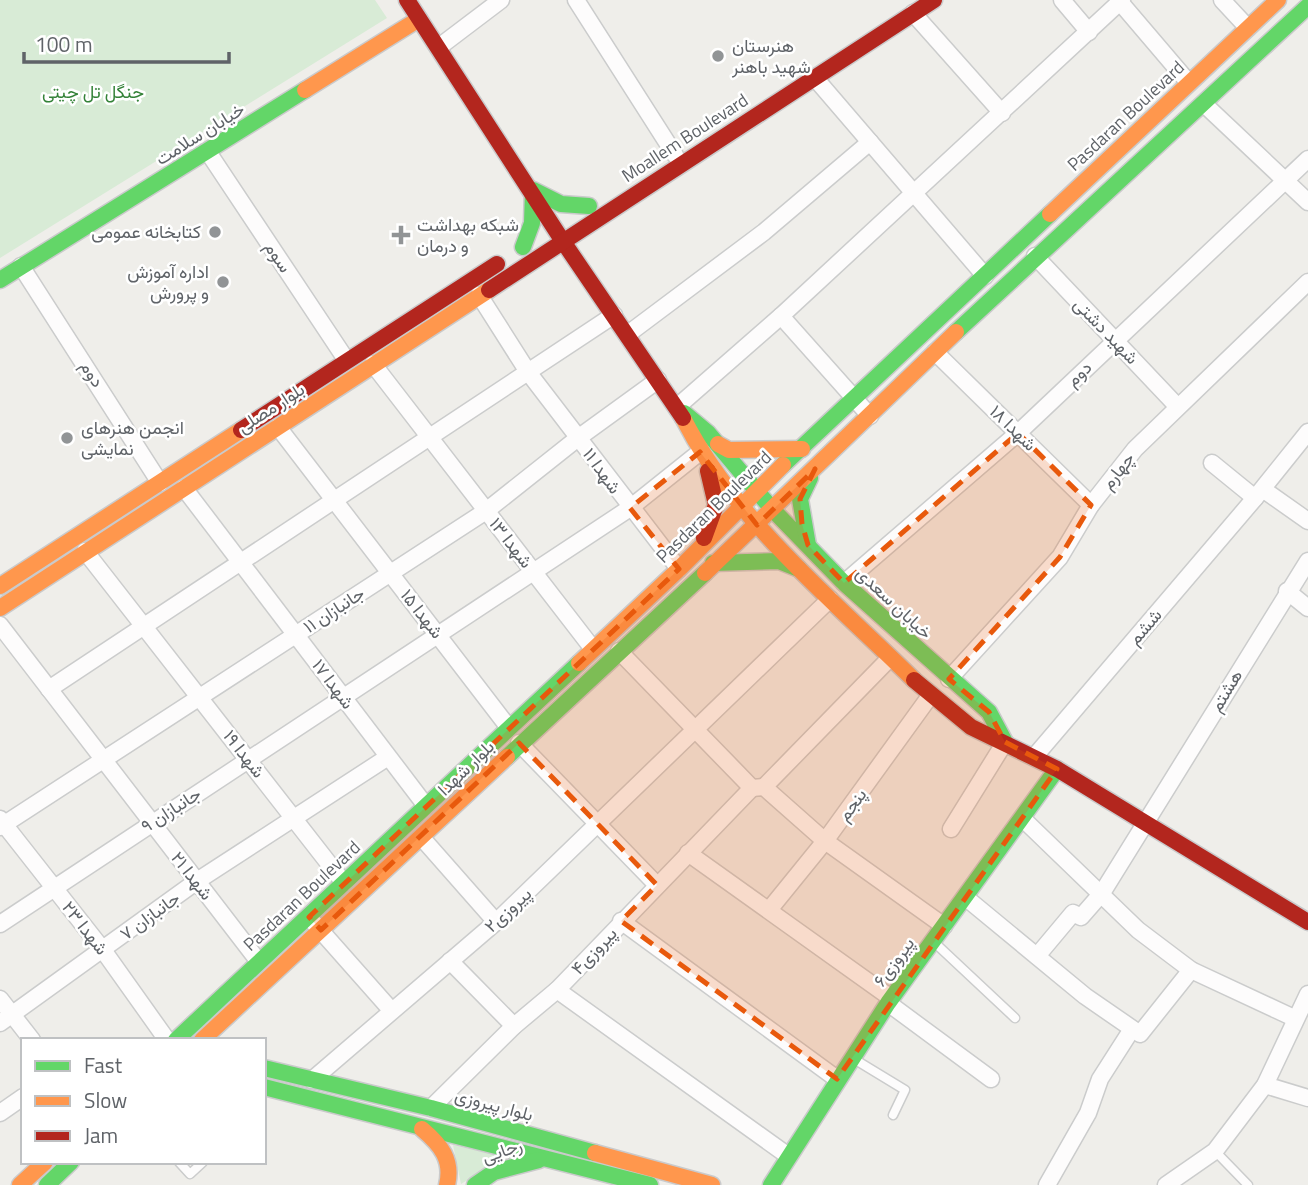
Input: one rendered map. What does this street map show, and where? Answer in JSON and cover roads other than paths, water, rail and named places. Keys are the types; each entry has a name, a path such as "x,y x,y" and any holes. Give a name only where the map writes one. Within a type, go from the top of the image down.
{"main road":[{"path":"407,0 583,270 677,407 713,482 716,505 702,546"},
{"name":"Moallem Boulevard","path":"592,213 675,155 911,7 934,0"},
{"name":"Pasdaran Boulevard","path":"178,1038 679,569 740,505 1278,0"},
{"path":"757,525 1035,256 1308,6"},
{"name":"Moallem Boulevard","path":"559,233 815,78 911,7"},
{"name":"خیابان سلامت","path":"0,280 419,19"},
{"path":"533,190 561,204 592,213 582,247 583,270"},
{"path":"533,190 528,253 556,257 583,270"},
{"name":"بلوار مصلی","path":"0,586 347,361 559,233"},
{"name":"بلوار مصلی","path":"0,608 479,295 528,253"},
{"name":"خیابان سعدی","path":"677,407 718,444 772,509 844,583 989,712 1005,742"},
{"path":"718,444 729,450 802,449"},
{"path":"700,452 757,525 930,696 971,727 1035,756 1308,922"},
{"path":"200,457 210,471"},
{"path":"808,545 800,499 815,469"},
{"name":"بلوار شهدا","path":"204,1038 757,525"},
{"path":"713,563 779,561 802,570"},
{"name":"پیروزی۶","path":"771,1185 787,1155 890,1000 1057,769"},
{"path":"225,1018 226,1038"},
{"name":"بلوار پیروزی","path":"266,1068 432,1108 712,1185"},
{"path":"269,1092 373,1115 650,1185"},
{"path":"373,1115 378,1095"},
{"path":"419,1128 444,1150 449,1164 447,1185"},
{"name":"رجایی","path":"475,1185 494,1172 544,1159"},
{"path":"20,1185 43,1164"},
{"path":"47,1185 69,1164"}],"street":[{"path":"439,47 501,0"},
{"path":"576,0 675,155"},
{"path":"1062,0 1090,32"},
{"path":"1222,0 1248,28"},
{"path":"677,407 781,316 1121,1 1189,83"},
{"path":"911,7 1002,113"},
{"path":"815,78 985,276"},
{"path":"1203,104 1308,202"},
{"path":"628,334 774,224 870,142"},
{"name":"سوم","path":"208,152 347,361"},
{"name":"دوم","path":"844,583 1018,433 1308,159"},
{"name":"شهید دشتی","path":"1035,256 1177,406"},
{"name":"دوم","path":"21,266 160,483"},
{"name":"چهارم","path":"949,679 1060,556 1091,505 1135,449 1308,282"},
{"name":"شهدا ۱۱","path":"479,295 528,372 629,508 679,569"},
{"path":"48,689 614,315"},
{"path":"781,316 870,416"},
{"name":"شهدا ۱۸","path":"935,352 1091,505"},
{"name":"شهدا ۱۳","path":"373,365 593,649"},
{"name":"جانبازان ۱۱","path":"1,823 103,760 486,511 578,438 658,380"},
{"name":"شهدا ۱۵","path":"278,427 509,728"},
{"name":"ششم","path":"1035,756 1260,494 1308,432"},
{"name":"جانبازان ۹","path":"0,924 629,508 700,452"},
{"path":"1212,463 1308,521"},
{"name":"شهدا ۱۷","path":"184,488 426,806"},
{"name":"شهدا ۱۹","path":"85,551 344,883"},
{"name":"هشتم","path":"1037,956 1073,913 1081,917 1102,893 1308,561"},
{"path":"1287,591 1308,608"},
{"name":"پیروزی۲","path":"312,1080 496,922 830,599"},
{"name":"شهدا ۲۱","path":"0,625 259,962"},
{"path":"619,651 694,729 758,788 825,842 944,926"},
{"path":"758,788 890,658"},
{"name":"پنجم","path":"769,910 825,842 930,696"},
{"path":"951,830 1005,742"},
{"path":"519,743 657,885"},
{"name":"جانبازان ۷","path":"6,1019 197,881 388,757"},
{"name":"پیروزی۴","path":"432,1108 514,1026 557,990 688,853 758,788"},
{"path":"1023,819 1138,930 1191,970 1303,1006 1265,1085 1215,1151 1166,1185"},
{"name":"شهدا ۲۳","path":"1,823 103,950 166,1038"},
{"path":"422,838 496,922"},
{"path":"688,853 890,1000 991,1079"},
{"path":"965,897 1085,996 1140,1034 1191,970"},
{"path":"309,917 391,1010"},
{"path":"621,921 837,1079"},
{"path":"450,961 514,1026"},
{"path":"557,990 787,1155"},
{"path":"0,999 6,1019 30,1038"},
{"path":"1047,1185 1088,1113 1100,1079 1132,1029"},
{"path":"1265,1085 1308,1098"},
{"path":"0,1113 21,1098"}],"lane":[{"path":"933,941 1015,1018"},
{"path":"851,1057 905,1090 893,1115"},
{"path":"1215,1151 1248,1185"},
{"path":"181,1164 190,1174 201,1164"}],"place":[{"name":"هنرستان شهید باهنر","path":"718,56"},
{"name":"کتابخانه عمومی","path":"215,232"},
{"name":"شبکه بهداشت و درمان","path":"401,235"},
{"name":"اداره آموزش و پرورش","path":"223,282"},
{"name":"انجمن هنرهای نمایشی","path":"67,438"}],"park label":[{"name":"جنگل تل چیتی","path":"93,92"}]}
